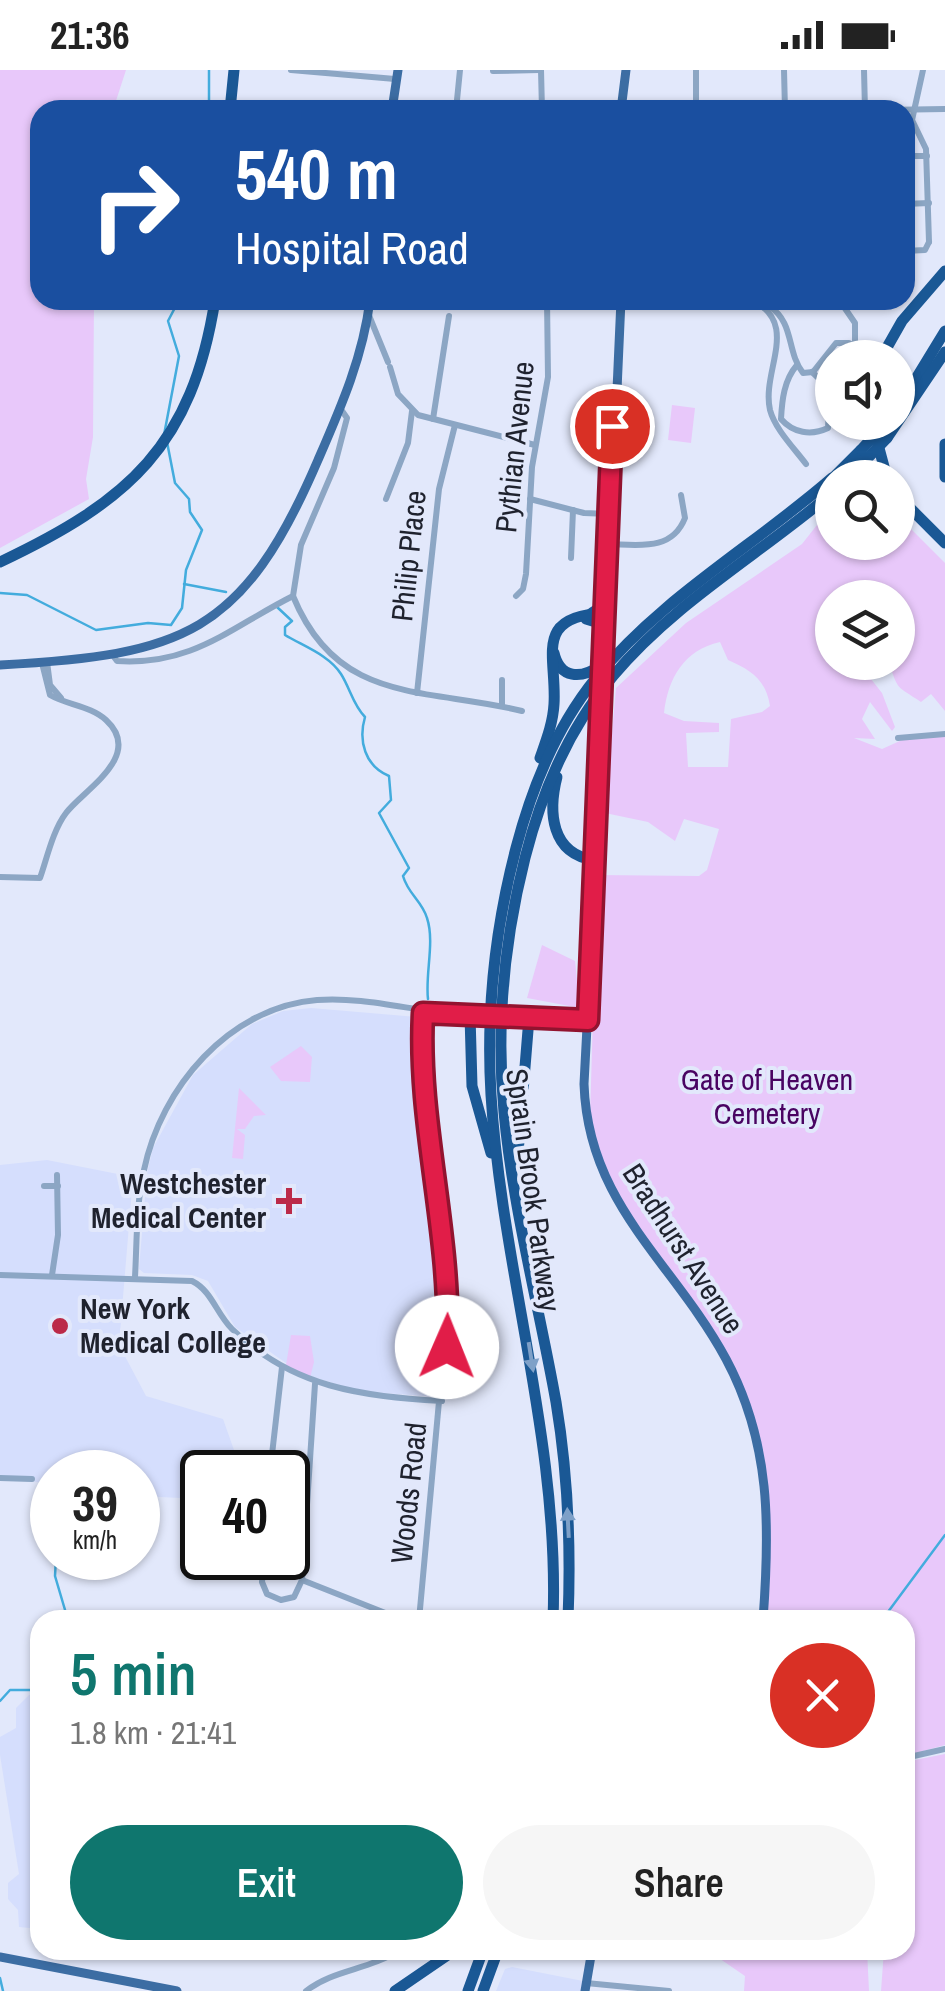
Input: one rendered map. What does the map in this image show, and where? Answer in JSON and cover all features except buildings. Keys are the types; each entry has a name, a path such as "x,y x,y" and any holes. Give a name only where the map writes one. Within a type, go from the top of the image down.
{"highway":[{"path":"228,100 231,70"},
{"path":"915,306 945,270"},
{"path":"0,560 108,503 142,473 166,439 191,381 210,310"},
{"path":"891,340 911,310"},
{"path":"915,380 945,331"},
{"name":"Sprain Brook Parkway","path":"915,388 945,352"},
{"name":"Sprain Brook Parkway","path":"860,460 873,440"},
{"path":"945,444 945,477"},
{"name":"Sprain Brook Parkway","path":"858,460 862,457"},
{"name":"Sprain Brook Parkway","path":"553,1610 547,1460 492,1113 490,1010 502,908 528,805 561,729 616,654 667,608 815,492"},
{"name":"Sprain Brook Parkway","path":"568,1610 569,1532 562,1444 507,1141 501,1067 507,950 535,822 572,732 606,684 642,645 815,507"},
{"path":"915,513 945,544"},
{"path":"608,589 603,606 557,640 554,652 559,667 570,674 583,675 616,654"},
{"path":"528,805 554,710 551,645 565,626 587,616 607,615"},
{"path":"587,616 597,622 606,641"},
{"path":"572,732 555,786 554,820 568,851 594,860"},
{"path":"470,1015 473,1093 504,1192"},
{"path":"519,1204 516,1148 528,1018"},
{"path":"395,1991 441,1960"},
{"path":"468,1991 479,1960"},
{"path":"484,1991 495,1960"}],"main road":[{"path":"622,100 626,70"},
{"path":"393,100 395,73"},
{"path":"0,665 114,657 155,646 187,632 248,584 288,528 356,366 368,310"},
{"name":"Bradhurst Avenue","path":"620,310 586,1111 604,1178 651,1255 719,1347 753,1423 768,1502 763,1610"},
{"path":"470,1015 588,1020"},
{"path":"0,1956 177,1991"},
{"path":"586,1987 590,1960"}],"street":[{"path":"292,70 395,73"},
{"path":"457,100 460,70"},
{"path":"493,70 540,70 542,100"},
{"path":"696,70 696,100"},
{"path":"784,70 785,100"},
{"path":"864,70 865,100"},
{"path":"915,100 923,70"},
{"path":"915,109 945,109"},
{"path":"915,118 927,156 933,245 915,250"},
{"path":"915,156 927,156"},
{"path":"915,204 929,203"},
{"name":"Pythian Avenue","path":"516,596 523,589 526,574 535,445 548,377 547,310"},
{"path":"768,310 778,337 770,406 806,464"},
{"path":"771,310 785,321 797,365 803,373 815,368"},
{"path":"846,310 855,323 854,340"},
{"path":"368,313 398,394 412,411 535,445"},
{"path":"433,419 449,316"},
{"path":"797,365 783,392 782,420 790,429 814,433 828,428 832,415 830,388 812,372"},
{"path":"340,408 347,418 340,449 308,525 293,596 315,639 364,680 522,711"},
{"path":"386,499 408,443 412,411"},
{"name":"Philip Place","path":"417,693 439,488 454,425"},
{"path":"610,544 656,544 670,539 684,518 680,496"},
{"path":"530,498 573,510 610,514"},
{"path":"571,558 573,510"},
{"path":"114,657 117,661 144,661 195,652 293,596"},
{"path":"0,877 40,878 64,816 102,782 116,744 112,727 99,715 62,699 49,682 44,662"},
{"path":"502,680 502,706"},
{"path":"898,738 945,734"},
{"path":"136,1276 139,1201 152,1140 175,1093 206,1054 256,1018 293,1003 336,1000 423,1013 470,1015"},
{"name":"Woods Road","path":"420,1610 442,1400 448,1277 424,1076 423,1013"},
{"path":"52,1275 58,1175"},
{"path":"44,1186 58,1186"},
{"path":"0,1275 136,1276 194,1282 207,1292 221,1316 282,1368 315,1384 353,1394 442,1400"},
{"path":"273,1450 282,1368"},
{"path":"310,1459 315,1384"},
{"path":"0,1478 30,1478"},
{"path":"264,1580 264,1589 281,1600 294,1596 302,1580 375,1610"},
{"path":"417,1610 420,1602"},
{"path":"915,1756 945,1749"},
{"path":"306,1991 329,1976 381,1960"},
{"path":"586,1987 669,1991"}],"shaded area":[{"name":"Westchester Medical Center","path":"311,1008 417,1017 443,1280 443,1328 435,1397 359,1391 300,1373 235,1327 208,1281 192,1275 144,1273 139,1269 147,1173 153,1148 193,1075 252,1024 283,1011"},
{"name":"New York Medical College","path":"47,1160 133,1177 119,1345 146,1396 223,1419 234,1450 180,1450 180,1498 160,1497 160,1450 30,1450 30,1481 0,1477 0,1165"},
{"path":"30,1695 30,1928 19,1927 18,1910 8,1899 8,1883 19,1874 0,1737 16,1728 16,1708"},
{"path":"512,1967 583,1981 581,1991 496,1991 505,1969"}],"green space":[{"path":"0,70 126,70 116,100 30,100 30,310 94,310 93,437 86,479 89,499 0,548"},
{"path":"672,405 695,408 691,443 668,440"},
{"name":"Gate of Heaven Cemetery","path":"815,528 815,560 915,560 915,533 945,563 945,711 931,694 921,702 895,680 915,680 915,580 815,580 815,680 872,680 882,693 895,727 892,731 870,702 862,719 875,739 854,738 882,749 902,740 945,735 945,1745 915,1753 915,1610 766,1610 769,1504 762,1450 744,1390 608,1181 590,1118 597,875 699,876 707,870 719,829 684,819 675,841 648,822 605,813 616,688 686,623 802,544","holes":["720,642 728,660 756,677 770,706 762,712 731,719 728,767 688,767 686,733 719,732 719,723 684,721 664,713 669,688 680,667 697,652"]},
{"path":"542,945 575,961 580,1008 527,998"},
{"path":"301,1046 312,1057 310,1082 281,1081 270,1067"},
{"path":"239,1088 266,1115 254,1116 245,1129 237,1129 245,1135 243,1159 232,1158"},
{"path":"291,1335 310,1336 314,1362 310,1378 286,1365"},
{"path":"945,1754 945,1991 881,1991 883,1960 915,1960 915,1760"},
{"path":"722,1960 867,1960 869,1991 744,1991 745,1976"}],"waterway":[{"path":"209,70 209,100"},
{"path":"164,435 179,356 168,321 174,310"},
{"path":"0,593 27,595 96,630 148,623 171,625 182,608 186,570 202,530 190,512 189,499 175,483 167,442"},
{"path":"184,584 226,592"},
{"path":"277,607 292,621 285,627 285,635 323,656 341,674 365,717 365,752 374,766 389,776 391,800 379,813 409,868 403,876 405,882 427,918 428,999"},
{"path":"889,1610 945,1535"},
{"path":"56,1580 65,1610"},
{"path":"0,1701 10,1690 30,1690"},
{"path":"0,1978 3,1991"}],"place":[{"name":"Westchester Medical Center","path":"289,1201"},
{"name":"New York Medical College","path":"60,1326"}],"route":[{"path":"447,1347 446,1252 424,1076 423,1013 588,1020 605,682 612,426"}]}
